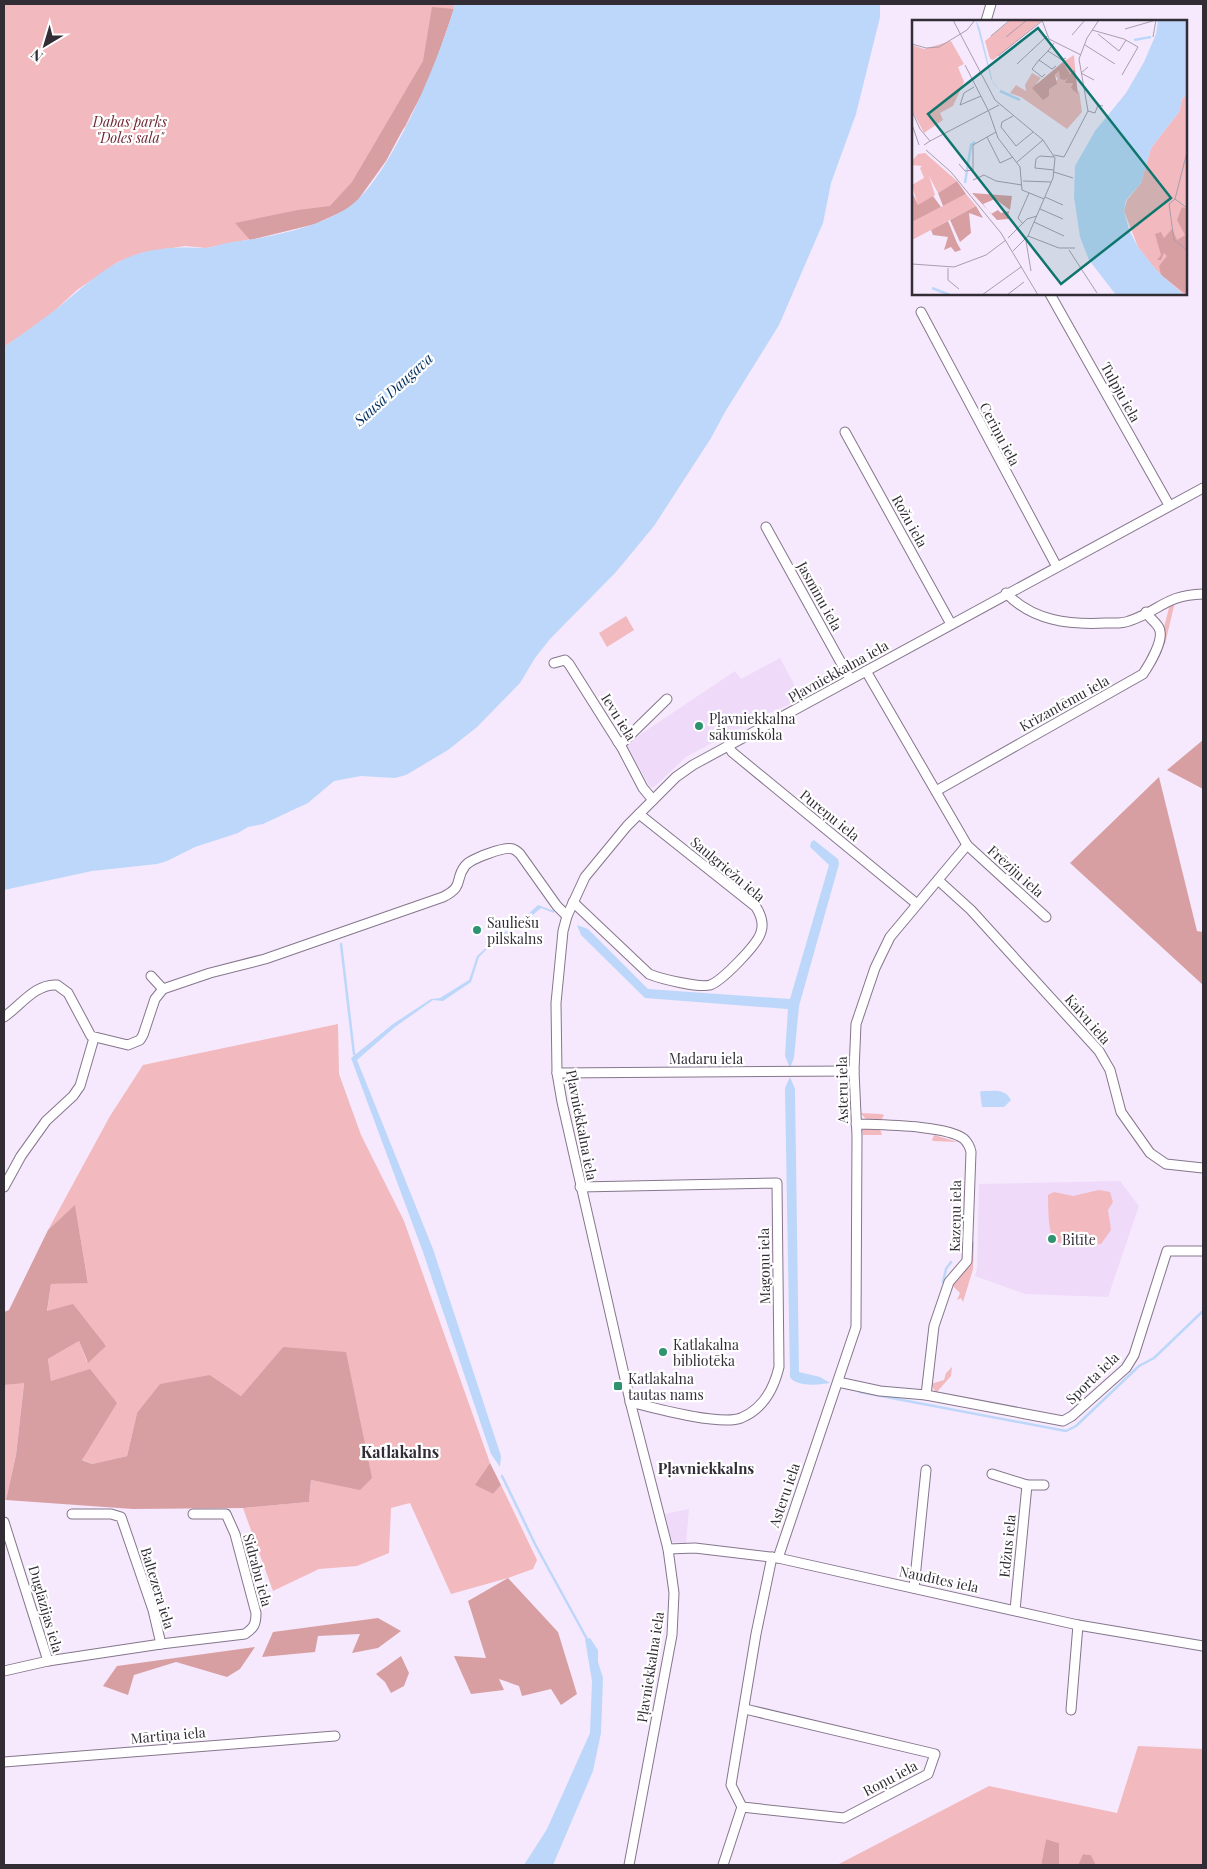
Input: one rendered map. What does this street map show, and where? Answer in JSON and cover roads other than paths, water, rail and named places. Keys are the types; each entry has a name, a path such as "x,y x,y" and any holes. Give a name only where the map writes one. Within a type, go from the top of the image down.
{"street":[{"path":"986,20 991,4"},
{"name":"Tulpju iela","path":"1051,295 1168,505"},
{"name":"Ceriņu iela","path":"921,312 1057,567"},
{"name":"Rožu iela","path":"845,432 951,624"},
{"name":"Pļavniekkalna iela","path":"629,1865 672,1636 674,1593 668,1549 630,1402 580,1187 557,1073 556,1003 563,931 567,916 594,863 639,814 684,771 1006,593 1203,488"},
{"name":"Jasmīnu iela","path":"766,527 850,679"},
{"path":"1006,593 1028,612 1044,619 1086,624 1128,622 1175,597 1203,594"},
{"name":"Krizantēmu iela","path":"936,791 1143,674 1156,651 1160,633 1159,627 1146,612"},
{"name":"Ievu iela","path":"554,663 565,660 569,664 618,742 643,788 653,800"},
{"path":"866,671 968,845"},
{"path":"618,742 623,742 648,720 667,699"},
{"name":"Pureņu iela","path":"728,745 732,752 917,904"},
{"name":"Saulgriežu iela","path":"573,902 650,974 664,980 709,985 727,975 761,934 762,918 756,907 639,814"},
{"name":"Asteru iela","path":"742,1808 731,1785 756,1634 775,1557 856,1327 856,1124 854,1071 856,1024 863,999 882,951 917,904 968,845"},
{"name":"Frēziju iela","path":"968,845 1046,917"},
{"path":"4,1017 38,990 46,986 57,985 68,993 87,1032 94,1038 128,1045 140,1040 155,999 163,990 210,973 273,957 443,898 457,888 462,870 471,861 504,849 512,849 520,854 557,906 567,916"},
{"name":"Kaivu iela","path":"938,880 971,910 1099,1051 1110,1070 1121,1112 1150,1152 1166,1164 1203,1168"},
{"path":"151,976 163,990"},
{"path":"4,1187 21,1156 46,1122 73,1096 80,1086 94,1038"},
{"name":"Madaru iela","path":"557,1073 854,1071"},
{"name":"Kazeņu iela","path":"856,1124 931,1129 954,1134 963,1139 972,1152 967,1261 949,1282 934,1326 926,1396"},
{"name":"Magoņu iela","path":"580,1187 777,1183 779,1367 774,1386 754,1410 741,1418 725,1420 630,1402"},
{"name":"Sporta iela","path":"838,1382 880,1391 926,1396 1063,1421 1072,1416 1126,1368 1134,1355 1167,1251 1203,1251"},
{"path":"914,1588 926,1470"},
{"path":"992,1474 1027,1485 1044,1485"},
{"name":"Edžus iela","path":"1015,1610 1027,1485"},
{"name":"Baltezera iela","path":"48,1661 161,1644 153,1610 121,1517 112,1514 72,1514"},
{"name":"Sidrabu iela","path":"161,1644 245,1634 252,1630 256,1623 256,1613 235,1534 226,1514 193,1514"},
{"name":"Duglāzijas iela","path":"4,1522 48,1661 4,1671"},
{"name":"Naudītes iela","path":"668,1549 695,1548 775,1557 1078,1625 1203,1646"},
{"path":"1071,1710 1078,1625"},
{"name":"Roņu iela","path":"742,1808 844,1818 928,1774 935,1754 745,1709"},
{"name":"Mārtiņa iela","path":"4,1762 334,1736"},
{"path":"723,1865 742,1808"}],"water":[{"name":"Sausā Daugava","path":"455,4 880,4 880,17 856,114 831,183 823,223 779,325 711,438 654,526 616,572 550,639 535,658 520,683 477,727 448,750 406,775 395,778 361,776 334,781 308,803 263,824 248,827 238,833 195,847 167,861 157,864 92,871 4,890 4,347 97,276 129,257 156,250 208,248 271,236 315,224 346,209 362,195 396,146 412,115 439,53"},
{"path":"814,840 838,859 839,864 799,1006 794,1058 790,1068 785,1056 788,1009 645,998 581,935 577,925 588,929 648,989 790,999 829,865 810,847 811,842"},
{"path":"538,905 554,911 554,913 541,908 515,930 498,938 479,957 471,982 443,1001 433,1000 395,1027 357,1060 433,1249 501,1456 500,1467 491,1454 423,1252 351,1058 393,1024 431,999 440,998 469,980 477,956 500,935 513,928"},
{"path":"790,1077 795,1089 799,1372 820,1377 830,1383 802,1384 790,1377 785,1088"},
{"path":"980,1092 1002,1092 1011,1100 1004,1107 982,1107"},
{"path":"590,1638 598,1650 598,1662 603,1678 601,1733 593,1771 553,1865 524,1865 547,1829 590,1733 592,1681 585,1639"}],"waterway":[{"path":"341,944 354,1054"},
{"path":"943,1282 946,1269 951,1262"},
{"path":"860,1392 1066,1431 1076,1426 1139,1366 1154,1358 1203,1311"},
{"path":"502,1476 536,1546 587,1639"}],"place":[{"name":"Pļavniekkalna sākumskola","path":"699,726"},
{"name":"Sauliešu pilskalns","path":"477,930"},
{"name":"Bitīte","path":"1052,1239"},
{"name":"Katlakalna bibliotēka","path":"663,1352"},
{"name":"Katlakalna tautas nams","path":"618,1386"}],"district":[{"name":"Katlakalns","path":"400,1451"},
{"name":"Pļavniekkalns","path":"706,1468"}],"park label":[{"name":"Dabas parks \"Doles sala\"","path":"130,130"}]}
